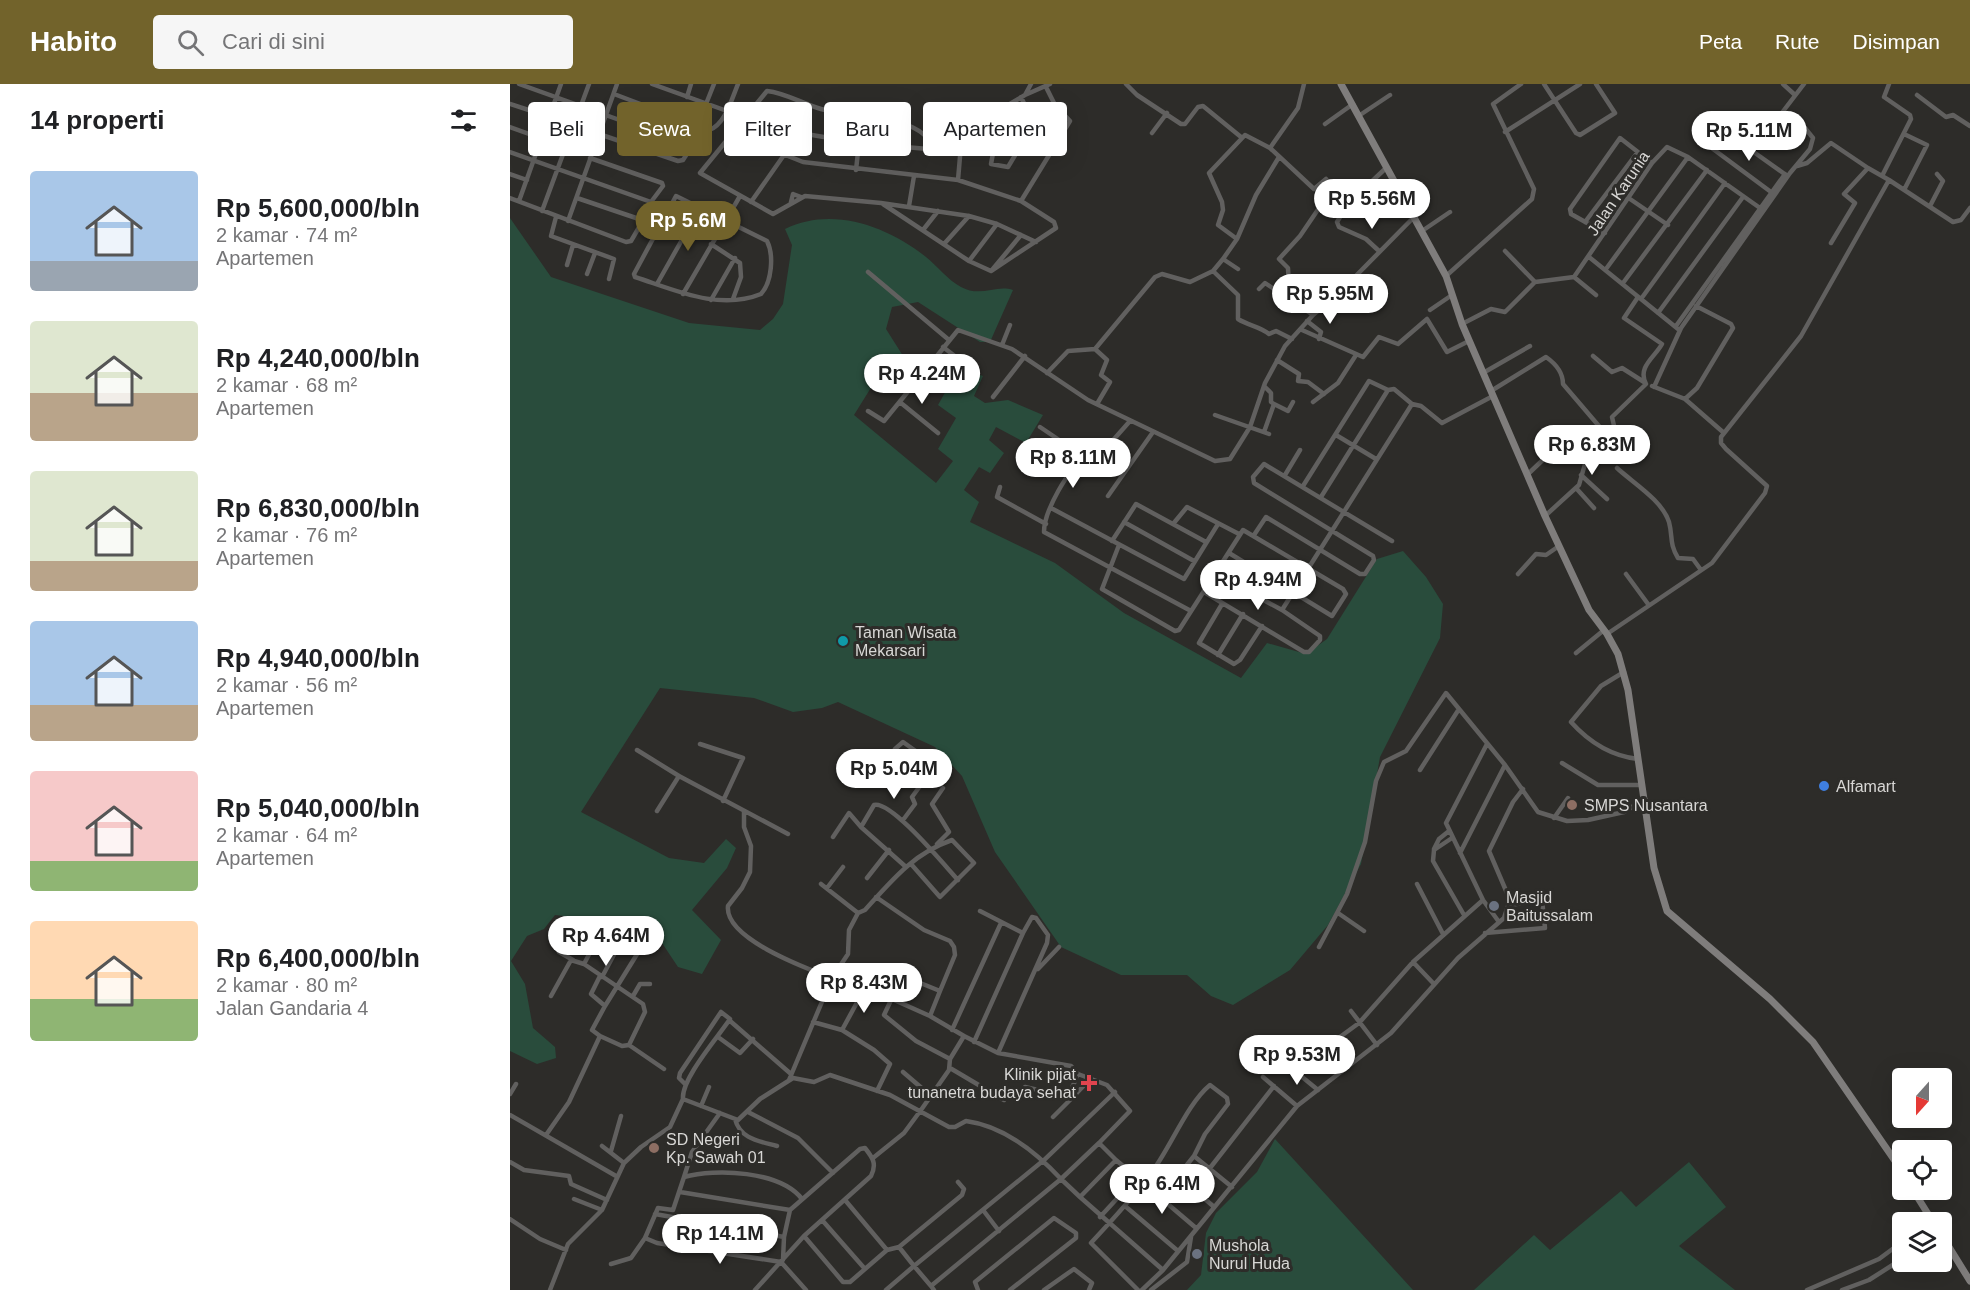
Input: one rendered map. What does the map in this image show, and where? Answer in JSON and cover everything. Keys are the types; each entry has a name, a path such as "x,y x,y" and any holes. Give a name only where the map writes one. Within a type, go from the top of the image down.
{"street":[{"path":"519,84 568,102"},
{"path":"555,102 561,84"},
{"path":"582,102 589,84"},
{"path":"605,136 678,161 683,160 692,149 691,145 605,116 617,84"},
{"path":"652,84 701,102"},
{"path":"687,97 692,84"},
{"path":"707,102 714,84"},
{"path":"731,102 738,84"},
{"path":"1023,96 1032,84"},
{"path":"1126,84 1185,124 1198,107 1203,106 1241,137"},
{"path":"1270,148 1298,108 1304,84"},
{"path":"1341,84 1446,276 1469,341 1545,516 1589,610 1606,632 1624,672 1654,868 1667,911 1770,999 1813,1042 1892,1156"},
{"path":"1446,276 1532,199 1534,189 1493,104 1521,84"},
{"path":"1544,84 1575,134 1580,135 1615,114 1596,84"},
{"path":"1505,132 1580,84"},
{"path":"1783,84 1795,95"},
{"path":"1654,387 1678,328 1771,192 1810,149 1813,140 1805,128 1782,116 1804,84"},
{"path":"1882,176 1911,117 1884,97 1889,84"},
{"path":"958,180 961,145 971,127 1023,96 1048,85 1055,105 1070,121 1021,201"},
{"path":"760,102 770,91 802,102"},
{"path":"614,94 710,130 716,127 724,115"},
{"path":"1360,115 1390,95"},
{"path":"1023,96 1025,102"},
{"path":"1917,96 1946,117 1953,115 1970,126"},
{"path":"510,104 528,110"},
{"path":"1325,124 1353,104"},
{"path":"1152,133 1167,113"},
{"path":"1034,124 1008,167 991,164 994,148 1034,124"},
{"path":"510,127 528,134"},
{"path":"911,128 920,132 931,143 928,149 911,148"},
{"path":"1771,192 1713,149 1712,144 1720,133 1727,133 1786,175"},
{"path":"1904,134 1927,145 1904,190"},
{"path":"1237,239 1218,225 1222,202 1208,176 1241,137 1248,135 1270,148 1314,189 1325,179 1348,204"},
{"path":"1605,233 1571,214 1570,209 1620,138 1627,141 1637,153 1652,163"},
{"path":"724,143 700,173 775,214 801,197 881,202 969,216 997,224 1035,242"},
{"path":"1797,166 1807,163 1831,143 1957,222 1970,207"},
{"name":"Jalan Karunia","path":"1574,277 1630,199 1652,163 1665,148 1670,147 1688,158"},
{"path":"510,152 556,170 584,179 651,202 663,186 662,183 590,158 584,179 568,221"},
{"path":"1586,222 1637,153"},
{"path":"519,201 537,156"},
{"path":"542,211 561,156"},
{"path":"752,202 783,156"},
{"path":"788,156 824,166 958,180 1021,201 1056,225 1055,230 992,271"},
{"path":"856,170 858,156"},
{"path":"1047,373 1068,351 1095,349 1155,277 1162,274 1190,282 1213,271 1237,239 1256,195 1279,157"},
{"path":"1606,269 1688,158 1760,208"},
{"path":"1379,251 1366,239 1337,225 1348,204 1387,167"},
{"path":"1831,243 1855,203 1844,194 1868,168"},
{"path":"1623,284 1707,170"},
{"path":"510,174 527,180"},
{"path":"1930,206 1943,181 1937,174"},
{"path":"1678,328 1696,306 1786,175"},
{"path":"909,206 914,176"},
{"path":"1576,653 1701,570 1721,553 1767,488 1721,443 1724,433 1802,336 1889,180"},
{"path":"1646,384 1643,375 1646,366 1662,344 1625,320 1725,183"},
{"path":"1319,309 1289,287 1288,268 1279,259 1300,236 1332,189"},
{"path":"675,196 725,221 761,237 770,248 769,277 765,290 756,296 711,300 683,294 635,278 633,274 675,196"},
{"path":"683,294 740,196"},
{"path":"1658,313 1743,196"},
{"path":"510,198 556,217 629,242 641,224 639,219 577,198"},
{"path":"1630,199 1668,225"},
{"path":"881,202 969,261 992,271"},
{"path":"657,284 700,208"},
{"path":"923,230 938,211"},
{"path":"1422,231 1450,212"},
{"path":"944,244 969,216"},
{"path":"556,217 551,236 615,260 609,279"},
{"path":"868,411 883,422 901,403 943,346 958,330 1002,345 1025,356 1097,405 1215,461 1223,462 1230,459 1250,427 1264,386 1277,360 1292,339 1319,309 1337,295 1414,217"},
{"path":"969,261 997,224"},
{"path":"992,271 1021,236"},
{"path":"711,244 735,258 742,269 733,299"},
{"path":"567,265 573,245"},
{"path":"1505,251 1535,282"},
{"path":"587,274 595,253"},
{"path":"1589,257 1678,328"},
{"path":"711,300 735,258"},
{"path":"1223,259 1238,269"},
{"path":"1213,271 1238,295 1238,319 1246,324 1259,327 1269,334 1277,331 1292,339"},
{"path":"868,272 949,340"},
{"path":"1462,324 1491,309 1501,312 1508,310 1535,282 1574,277 1596,296"},
{"path":"1259,289 1265,283 1313,315"},
{"path":"1430,310 1452,295"},
{"path":"1685,399 1697,388 1733,328 1731,324 1696,306"},
{"path":"1302,330 1356,355 1366,356 1380,337 1398,344 1427,320 1447,352 1469,341"},
{"path":"1307,321 1321,332 1319,339"},
{"path":"1002,345 1010,326"},
{"path":"943,346 956,357"},
{"path":"1484,373 1530,346"},
{"path":"1095,349 1107,360 1101,375 1110,381 1097,405"},
{"path":"1313,402 1338,382 1356,355"},
{"path":"993,398 1025,356"},
{"path":"1593,356 1612,372 1622,368 1646,384 1685,399 1724,433"},
{"path":"1304,486 1369,381 1388,390 1394,389 1412,404 1421,406 1442,423 1546,357 1558,369 1563,377 1563,384 1610,439"},
{"path":"1277,360 1299,374 1298,381 1308,382 1324,394"},
{"path":"1545,516 1580,483 1585,464 1610,439 1616,429 1612,417 1646,384"},
{"path":"1264,386 1271,393 1271,402 1274,404 1288,411 1293,402"},
{"path":"1321,497 1388,390"},
{"path":"901,403 938,433"},
{"path":"1215,415 1266,433 1274,404"},
{"path":"1282,610 1412,404"},
{"path":"1040,427 1090,461 1097,457 1130,421"},
{"path":"1108,496 1153,432"},
{"path":"1336,435 1376,459"},
{"path":"1527,475 1568,436"},
{"path":"1285,475 1300,450"},
{"path":"1086,459 1071,470 1051,508 1045,532 1191,611"},
{"path":"1254,535 1266,517 1360,574 1368,570 1374,560 1373,556 1253,480 1263,464 1304,486 1392,541"},
{"path":"1617,468 1663,510 1668,522 1670,545 1678,558 1693,559 1701,570"},
{"path":"1581,475 1607,499"},
{"path":"1000,487 997,497 1046,524"},
{"path":"1576,488 1594,508"},
{"path":"1112,541 1136,504 1206,542"},
{"path":"1173,524 1187,507 1239,534"},
{"path":"1051,508 1183,579 1186,578 1218,524"},
{"path":"1124,522 1194,561"},
{"path":"1119,545 1102,589 1175,631 1179,630 1239,534 1246,530 1346,591 1334,615 1229,553"},
{"path":"1518,574 1536,554 1546,555 1559,546"},
{"path":"1204,592 1304,652 1308,652 1320,640 1320,636 1282,610 1215,574"},
{"path":"1626,574 1648,604"},
{"path":"1222,604 1199,643 1218,655 1235,664 1262,627"},
{"path":"1218,655 1243,614"},
{"path":"1624,672 1601,686 1571,722 1606,751 1618,756 1638,759"},
{"path":"1319,947 1347,894 1365,842 1376,781 1384,762 1406,751 1446,693 1505,765 1537,812 1567,821 1588,820 1624,812 1645,799"},
{"path":"1420,770 1459,709"},
{"path":"895,749 903,742 934,764"},
{"path":"700,744 743,758 723,801"},
{"path":"1486,744 1447,821 1452,838 1483,900 1499,922"},
{"path":"637,750 723,801 788,834"},
{"path":"903,820 915,804 912,797 942,756"},
{"path":"1562,763 1598,785 1642,785"},
{"path":"1460,853 1505,765"},
{"path":"657,812 679,776"},
{"path":"938,844 949,832 932,804 943,788"},
{"path":"1510,905 1489,851 1513,802 1523,789"},
{"path":"1554,818 1568,798"},
{"path":"861,827 876,804 903,820 958,880"},
{"path":"744,812 744,827 751,846 749,861 751,869 742,888 728,906 729,914 738,928 772,953 795,965 866,986 930,1016 974,1042 998,1053 1066,1064 1078,1074 1102,1082 1115,1092 1129,1112 1061,1179 933,1288 898,1247"},
{"path":"789,1080 834,976 848,954 848,934 858,913 865,910 908,865 928,848 938,844 952,840 973,861 973,867 940,897 908,865 861,827 848,813 833,837"},
{"path":"1449,831 1439,839 1434,850 1433,861 1464,915"},
{"path":"1434,850 1452,838"},
{"path":"867,878 889,850"},
{"path":"827,888 843,867"},
{"path":"821,884 858,913"},
{"path":"1417,884 1443,934"},
{"path":"876,897 924,930 950,941 954,947 955,955 930,1016"},
{"path":"1318,1090 1293,1068 1359,1023 1413,962 1483,900"},
{"path":"1136,1178 1105,1220 1091,1245 1140,1290 1163,1270 1213,1206 1232,1187 1298,1106 1377,1045 1406,1017 1433,983 1485,933 1499,922 1510,905 1543,900 1546,926 1544,928 1485,933"},
{"path":"980,911 1023,933"},
{"path":"1338,913 1364,931"},
{"path":"974,1042 1023,933 1034,917 1048,935 1045,948 998,1053"},
{"path":"952,1030 1000,922"},
{"path":"584,964 594,945"},
{"path":"1033,974 1059,948"},
{"path":"605,1006 591,996 617,949"},
{"path":"639,951 590,1029 622,1046 629,1045 664,1070"},
{"path":"559,952 584,964 640,1000 645,1012 629,1045"},
{"path":"551,996 573,960"},
{"path":"1413,962 1433,983"},
{"path":"940,992 908,978 902,981 884,1015 916,1041 950,1059"},
{"path":"633,996 640,984 650,984"},
{"path":"842,1030 866,986"},
{"path":"1351,1011 1377,1045"},
{"path":"686,1084 679,1078 680,1073 719,1012 730,1017 729,1020 791,1074"},
{"path":"550,1290 566,1250 574,1237 602,1210 624,1163 641,1147 669,1127 683,1099 686,1084 729,1020"},
{"path":"813,1022 842,1030 874,1050 890,1064 877,1091"},
{"path":"546,1135 569,1102 600,1036"},
{"path":"873,1158 904,1133 950,1068 950,1059 964,1036"},
{"path":"718,1037 739,1053 753,1039"},
{"path":"950,1068 1005,1100"},
{"path":"903,1072 931,1096"},
{"path":"1070,1097 1078,1074"},
{"path":"683,1099 741,1120 760,1099 789,1080 798,1077 814,1082 832,1075 921,1110 949,1127 955,1128 966,1121 990,1128 1034,1151 1080,1197 1163,1270"},
{"path":"1263,1077 1298,1106"},
{"path":"1053,1117 1091,1078"},
{"path":"510,1094 516,1084"},
{"path":"1105,1220 1125,1206 1143,1184 1181,1128 1182,1119 1210,1085 1227,1098 1228,1104 1205,1134 1194,1156 1178,1177 1213,1206"},
{"path":"1210,1168 1274,1086"},
{"path":"701,1106 710,1087"},
{"path":"1025,1087 1070,1097"},
{"path":"889,1289 1044,1160 1115,1092"},
{"path":"748,1112 798,1138 833,1173"},
{"path":"611,1264 631,1258 645,1238 660,1207 673,1210 692,1152 720,1113"},
{"path":"510,1115 616,1176"},
{"path":"612,1151 621,1116"},
{"path":"735,1119 737,1128 747,1137 777,1146"},
{"path":"1099,1143 1136,1178 1196,1228"},
{"path":"602,1146 612,1151 624,1163"},
{"path":"757,1289 782,1261 804,1236 871,1176 874,1168 873,1158 861,1148 790,1210 782,1261"},
{"path":"1194,1156 1232,1187"},
{"path":"1080,1197 1116,1160"},
{"path":"510,1162 524,1170 569,1176 571,1184 607,1200"},
{"path":"684,1178 711,1171 760,1178 786,1184 802,1199"},
{"path":"804,1236 843,1282 850,1282 887,1250 898,1247 962,1195 964,1189 958,1182"},
{"path":"680,1192 790,1210"},
{"path":"574,1199 602,1210"},
{"path":"845,1200 887,1250"},
{"path":"1125,1206 1178,1251"},
{"path":"983,1210 999,1231"},
{"path":"655,1214 784,1237"},
{"path":"978,1290 975,1282 1054,1218 1076,1233 1076,1238 1010,1290"},
{"path":"510,1219 540,1239 566,1250"},
{"path":"822,1220 865,1269"},
{"path":"1151,1290 1187,1262 1191,1234"},
{"path":"645,1238 660,1244 782,1261 806,1290"},
{"path":"1807,1290 1879,1259 1892,1249"},
{"path":"1952,1252 1970,1281"},
{"path":"1842,1290 1869,1280 1892,1265"},
{"path":"1044,1290 1074,1269 1092,1283 1089,1290"}],"green space":[{"name":"Taman Wisata Mekarsari","path":"510,218 551,277 689,323 760,330 773,319 783,304 792,245 785,229 803,222 821,219 858,223 894,236 926,257 956,284 968,290 1013,290 990,342 980,342 918,302 892,307 886,329 905,359 901,370 877,378 854,415 936,483 953,461 938,449 956,418 938,405 956,373 970,371 983,376 974,396 985,403 1008,400 1043,415 1026,443 996,427 989,440 1004,453 990,473 979,467 964,490 979,502 970,522 1055,563 1124,613 1241,678 1267,643 1306,654 1327,639 1377,559 1403,551 1426,577 1443,604 1440,638 1380,757 1361,864 1328,925 1290,970 1233,1005 1211,996 1187,975 1121,975 1061,947 995,852 962,776 935,747 838,702 822,708 793,712 754,698 660,688 581,812 669,858 704,863 726,839 736,848 727,868 692,910 721,940 702,974 678,967 662,943 625,923 555,915 544,929 527,936 511,961 525,984 533,1028 555,1047 556,1058 537,1064 510,1051"},
{"path":"1275,1139 1413,1290 1187,1290 1201,1275 1206,1233 1216,1213 1257,1172"},
{"path":"1689,1162 1726,1207 1679,1246 1735,1290 1474,1290 1534,1235 1550,1250 1621,1191 1636,1207"}],"place":[{"name":"Taman Wisata Mekarsari","path":"843,641"},
{"name":"Alfamart","path":"1824,786"},
{"name":"SMPS Nusantara","path":"1572,805"},
{"name":"Masjid Baitussalam","path":"1494,906"},
{"name":"Klinik pijat tunanetra budaya sehat","path":"1089,1083"},
{"name":"SD Negeri Kp. Sawah 01","path":"654,1148"},
{"name":"Mushola Nurul Huda","path":"1197,1254"}]}
